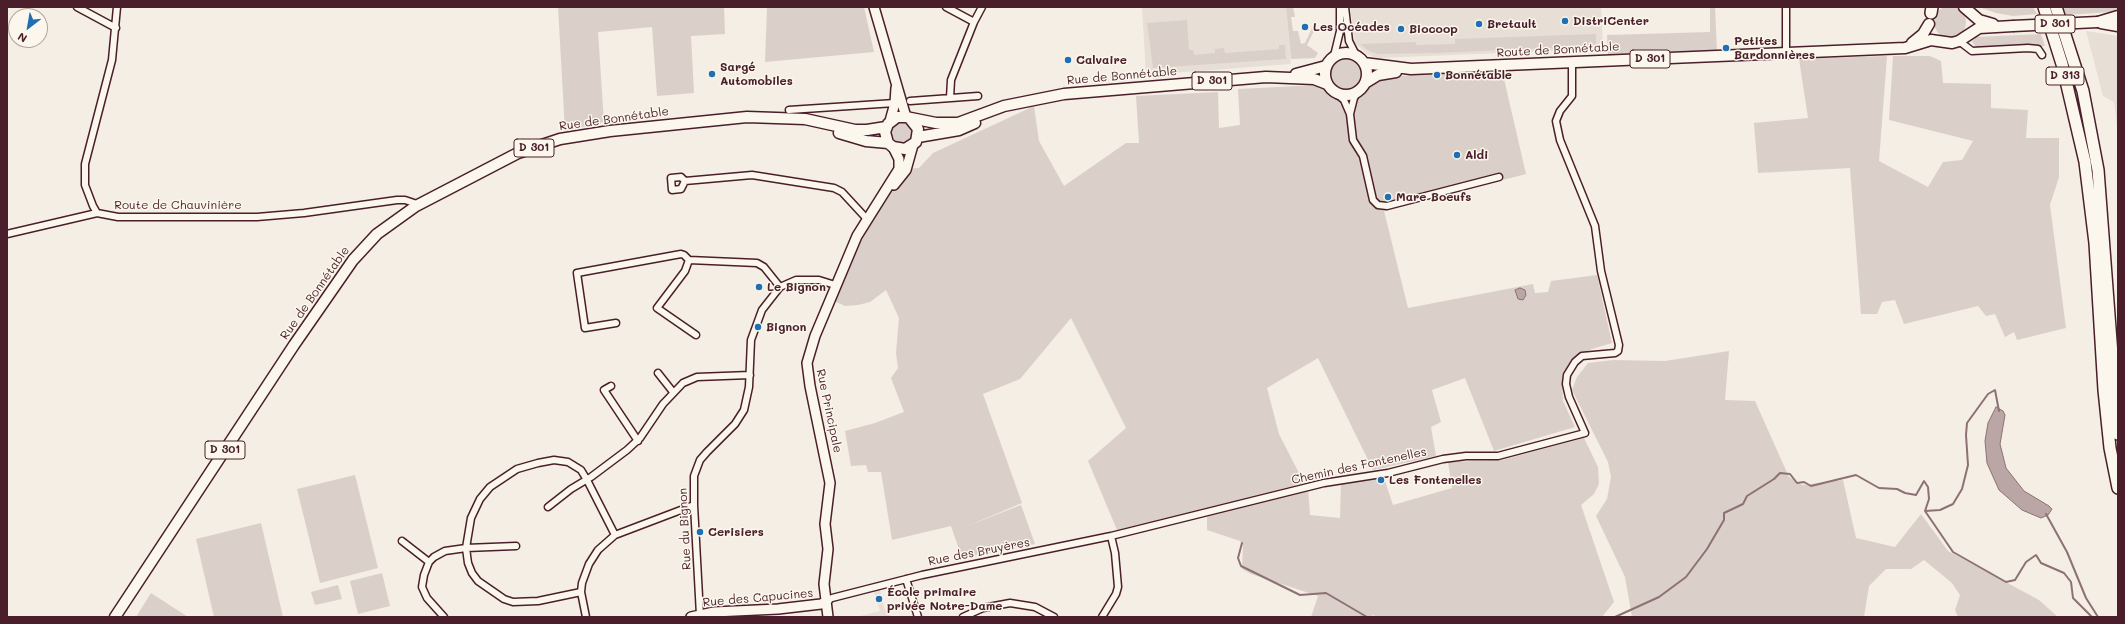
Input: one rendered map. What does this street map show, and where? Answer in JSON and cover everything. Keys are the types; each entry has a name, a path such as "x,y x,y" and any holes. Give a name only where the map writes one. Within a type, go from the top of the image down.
{"highway":[{"name":"D 313","path":"2044,7 2062,64 2085,162 2095,243 2105,397 2110,448 2118,488"},
{"name":"D 313","path":"2057,10 2083,91 2098,170 2118,434"}],"main road":[{"path":"1963,38 1970,29 1971,19 1967,10"},
{"name":"D 301","path":"1967,10 1986,22 2013,26 2098,22 2118,26"},
{"name":"Route de Bonnétable","path":"1897,48 1918,39 1932,13"},
{"name":"Route de Bonnétable","path":"1932,13 1932,32 1940,40"},
{"name":"D 301","path":"2098,22 2118,16"},
{"name":"Route de Bonnétable","path":"1364,63 1412,70 1905,48 1924,42 1940,40 1952,43 1983,28 2013,26"},
{"path":"1344,52 1356,55 1364,63 1367,74 1362,87 1349,95 1336,93 1327,84 1324,74 1326,66 1334,56 1344,52"},
{"name":"D 301","path":"1282,76 1314,70 1326,66"},
{"name":"D 301","path":"1362,87 1378,75 1412,70"},
{"name":"D 301","path":"1282,76 1314,79 1327,84"},
{"name":"Rue de Bonnétable","path":"1036,98 1142,86 1282,76"},
{"name":"D 301","path":"908,118 936,123 958,123 1004,106 1036,98"},
{"name":"D 301","path":"915,141 959,130 1036,98"},
{"name":"D 301","path":"790,115 855,130 867,130 888,124"},
{"name":"D 301","path":"790,115 866,141 890,145"},
{"name":"Rue de Bonnétable","path":"115,617 348,266 377,234 416,206 518,153 560,139 610,131 747,117 790,115"},
{"path":"897,117 908,118 918,129 915,141 905,149 890,145 886,138 888,124 897,117"}],"street":[{"path":"77,7 116,28"},
{"path":"98,213 90,202 85,185 86,164 112,60 117,7"},
{"path":"874,7 896,85 908,118"},
{"path":"946,7 974,22"},
{"path":"950,98 951,80 974,22 982,7"},
{"path":"1334,56 1340,31 1340,7"},
{"path":"1345,7 1349,41 1356,55"},
{"path":"1786,7 1786,53"},
{"path":"1963,38 1972,51 2028,48 2038,49 2042,55"},
{"name":"Chemin des Fontenelles","path":"1137,529 1324,483 1388,472 1443,459 1466,456 1498,456 1585,433 1569,397 1566,384 1567,375 1575,362 1582,356 1614,353 1618,351 1619,345 1601,271 1596,226 1560,140 1556,121 1560,111 1572,96 1572,63"},
{"path":"888,124 895,103 896,85"},
{"path":"1362,87 1354,98 1350,114 1352,140 1363,156 1373,200 1378,205 1386,206 1499,177"},
{"path":"1336,93 1344,100 1350,114"},
{"path":"910,101 978,96"},
{"path":"790,115 895,103"},
{"path":"879,200 904,174 915,141"},
{"path":"879,200 899,169 899,159 890,145"},
{"path":"685,182 761,175 834,188 842,192 866,218"},
{"name":"Route de Chauvinière","path":"7,234 98,213 118,217 258,217 304,213 397,200 404,200 414,203 416,206"},
{"name":"Rue Principale","path":"828,617 824,584 828,540 825,524 830,483 808,375 807,363 810,351 836,286 866,218 879,200"},
{"path":"616,324 585,328 577,273 674,255 684,255 689,260 757,264 764,268 780,287"},
{"path":"689,260 684,271 657,308 696,335"},
{"name":"Rue du Bignon","path":"700,615 693,484 697,468 707,452 735,424 748,399 751,340 757,322 768,300 780,287 788,282 802,279 819,280 836,286"},
{"path":"658,373 673,392"},
{"path":"548,508 571,489 587,480 638,441 673,392 683,383 697,377 750,374"},
{"path":"610,386 604,390 638,441"},
{"path":"581,592 523,602 504,599 489,589 472,573 468,563 466,548 471,518 477,505 490,487 503,477 538,462 554,460 568,462 580,470 587,480 615,535"},
{"path":"586,617 581,592 582,583 589,564 598,550 615,535 694,505"},
{"name":"Rue des Bruyères","path":"826,601 832,598 906,579 1111,536 1137,529"},
{"path":"1102,617 1116,594 1118,587 1115,553 1111,536"},
{"path":"402,541 429,562"},
{"path":"444,617 427,598 422,587 424,575 429,562 445,551 466,548 516,546"},
{"path":"906,579 918,617"},
{"name":"Rue des Capucines","path":"690,617 714,612 778,609 821,604 826,601"},
{"path":"963,617 996,604 1010,603 1035,607 1054,617"}],"shaded area":[{"path":"1947,6 1953,6 1962,10 1966,22 1962,34 1953,38 1947,38 1938,34 1934,25 1934,19 1938,10"},
{"path":"558,7 724,7 725,34 691,36 694,93 657,96 652,27 598,32 604,122 565,131"},
{"path":"767,7 864,7 874,52 765,62"},
{"path":"1142,7 1286,7 1291,64 1146,75"},
{"path":"1286,7 1293,7 1295,17 1291,17 1293,31 1298,31 1301,44 1305,43 1314,24 1317,25 1307,45 1318,53 1315,58 1291,59"},
{"path":"1350,7 1601,7 1603,49 1377,58 1367,54 1355,43"},
{"path":"1710,7 1715,7 1717,52 1608,56 1607,35 1710,32"},
{"path":"1979,7 2033,7 2037,14 2013,16 1996,13"},
{"path":"2063,7 2118,7 2118,9 2111,12 2066,15"},
{"path":"1187,20 1189,50 1193,50 1194,55 1215,53 1215,49 1224,48 1225,53 1279,49 1279,45 1285,45 1286,59 1153,68 1147,23"},
{"path":"2086,31 2118,36 2118,136 2114,102 2103,96"},
{"path":"1596,34 1596,46 1436,53 1378,54 1369,51 1360,44 1416,42 1416,45 1455,44 1455,39"},
{"path":"2041,34 2045,46 1983,48 1976,47 1972,42 1976,37"},
{"path":"1345,55 1355,58 1360,63 1363,73 1360,83 1355,88 1345,91 1335,88 1330,83 1327,73 1330,63 1335,58"},
{"path":"1887,56 1879,161 1928,187 1943,162 1962,160 1973,141 1889,120 1893,56 1930,56 1941,61 1943,83 1991,84 1991,108 2028,110 2026,138 2059,138 2059,177 2050,205 2066,328 2017,340 2014,332 2005,337 1995,314 1986,316 1978,306 1904,324 1895,300 1882,302 1877,314 1861,314 1850,168 1758,173 1754,123 1808,118 1799,59"},
{"path":"1501,66 1526,174 1384,211 1408,308 1533,284 1535,293 1548,292 1551,281 1597,275 1612,343 1592,349 1573,358 1562,375 1563,401 1575,427 1494,451 1465,378 1432,390 1441,422 1431,427 1436,456 1373,470 1318,358 1267,388 1279,434 1304,483 1207,509 1117,530 1088,461 1126,428 1071,318 1020,379 983,394 1022,503 967,526 1021,505 1035,544 962,558 951,526 892,540 881,472 868,472 866,465 851,466 845,431 875,423 904,412 891,378 898,368 896,353 899,318 886,290 870,302 858,305 845,306 827,298 869,207 895,170 919,168 933,153 1034,106 1039,141 1064,186 1126,143 1139,143 1136,96 1218,92 1219,128 1240,125 1238,89 1318,85 1333,96 1344,100 1362,95 1370,85 1381,78"},
{"path":"909,121 915,137 902,147 890,140 889,126 892,122"},
{"path":"1520,288 1525,290 1526,295 1523,300 1518,299 1515,290"},
{"path":"1729,351 1725,400 1755,401 1789,477 1802,485 1843,480 1856,538 1895,547 1921,514 1948,551 2039,600 2058,617 1958,617 1955,610 1960,595 1952,583 1924,560 1911,569 1886,569 1869,586 1864,617 1632,617 1625,577 1596,516 1607,499 1611,477 1608,462 1572,390 1577,377 1588,363 1613,360 1665,361"},
{"path":"1996,407 2003,411 2005,415 2000,444 2006,468 2024,491 2052,509 2048,515 2041,518 2022,510 1999,490 1987,463 1985,441 1988,423"},
{"path":"1584,438 1598,467 1599,484 1594,494 1581,505 1614,602 1602,617 1377,617 1373,615 1371,617 1311,617 1318,596 1251,574 1242,569 1243,546 1240,541 1207,530 1207,516 1308,489 1310,515 1340,518 1341,482 1384,478 1393,505 1452,488 1448,462 1502,460"},
{"path":"355,475 378,568 320,583 297,489"},
{"path":"261,523 283,617 214,617 196,539"},
{"path":"382,573 390,606 358,614 350,581"},
{"path":"338,585 342,599 315,605 311,592"},
{"name":"École primaire privée Notre-Dame","path":"880,590 884,608 891,617 856,617 880,611 874,592"},
{"path":"151,593 188,617 136,617"}],"waterway":[{"path":"1925,511 1940,510 1953,504 1962,489 1968,465 1966,435 1967,423 1988,394 1995,390 1999,411"},
{"path":"1615,617 1659,597 1686,577 1707,549 1724,520 1724,513 1743,504 1747,496 1774,479 1780,473 1790,474 1797,483 1804,482 1811,486 1856,475 1879,488 1897,489 1905,493 1916,495 1924,481 1928,487 1929,499 1925,511 1953,552 2006,582 2015,580 2026,562 2036,555 2041,563 2064,573 2071,582 2073,598 2092,617"},
{"path":"2046,514 2067,552 2086,598 2098,617"},
{"path":"1242,543 1238,558 1241,566 1300,595 1326,593 1367,617"}],"place":[{"name":"DistriCenter","path":"1565,21"},
{"name":"Bretault","path":"1479,24"},
{"name":"Les Océades","path":"1305,27"},
{"name":"Biocoop","path":"1401,29"},
{"name":"Petites Bardonnières","path":"1726,48"},
{"name":"Calvaire","path":"1068,60"},
{"name":"Sargé Automobiles","path":"712,74"},
{"name":"Bonnétable","path":"1437,75"},
{"name":"Aldi","path":"1457,155"},
{"name":"Mare Boeufs","path":"1388,197"},
{"name":"Le Bignon","path":"759,287"},
{"name":"Bignon","path":"758,327"},
{"name":"Les Fontenelles","path":"1381,480"},
{"name":"Cerisiers","path":"700,532"},
{"name":"École primaire privée Notre-Dame","path":"879,599"}]}
